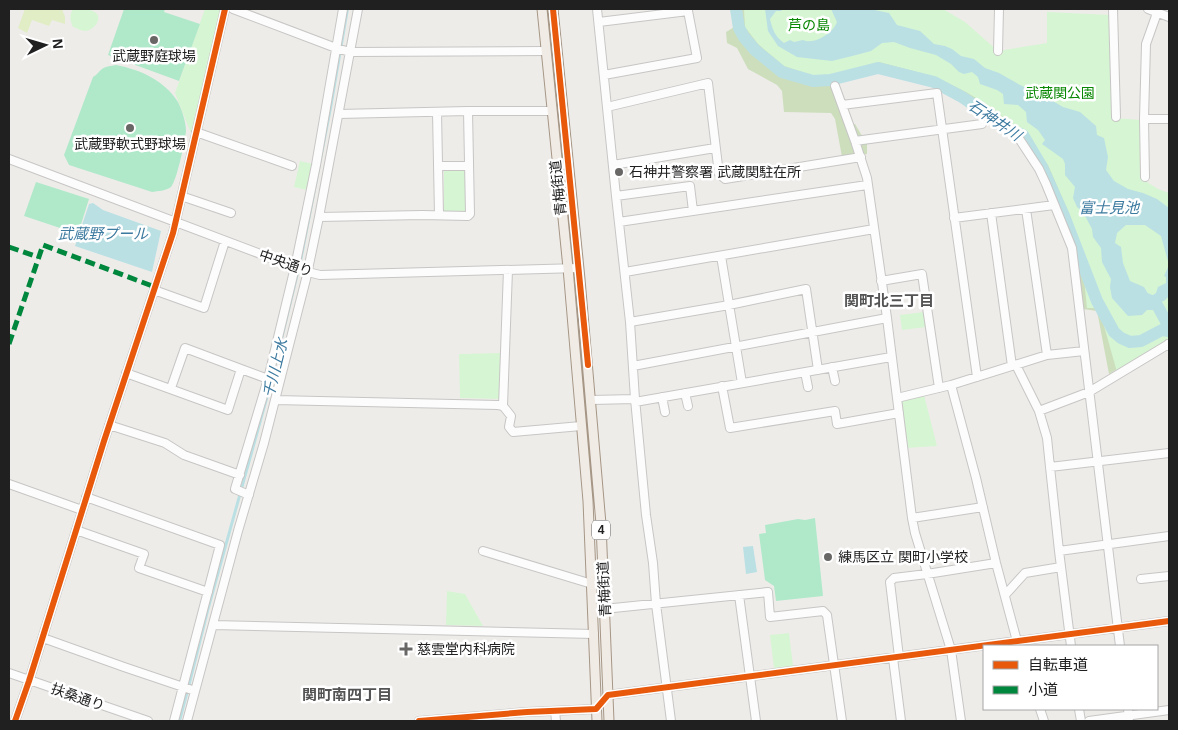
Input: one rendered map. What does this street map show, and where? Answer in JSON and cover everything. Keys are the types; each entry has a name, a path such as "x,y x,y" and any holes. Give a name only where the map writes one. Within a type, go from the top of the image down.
{"main road":[{"name":"青梅街道","path":"542,9 568,268 590,528 597,721"},
{"name":"青梅街道","path":"553,9 579,268 601,524 609,721"},
{"path":"570,294 581,293"}],"street":[{"path":"15,721 43,638 109,425 170,242 225,9"},
{"path":"233,9 342,49 546,51"},
{"path":"187,721 264,443 319,217 339,114 342,9"},
{"path":"249,495 235,489 268,379 296,267 342,49 358,9"},
{"path":"597,9 630,322 646,516 671,721"},
{"path":"998,51 999,9"},
{"path":"1113,9 1116,117"},
{"path":"1148,9 1169,17"},
{"path":"598,22 688,10 696,58 604,75"},
{"path":"1145,177 1146,44 1157,13"},
{"path":"607,107 708,83 719,174 725,179 861,157"},
{"path":"835,86 861,157 868,185 912,518 915,534 952,650 961,721"},
{"path":"842,105 937,92 977,377"},
{"path":"319,217 468,216 470,214 468,111"},
{"path":"339,114 552,111"},
{"path":"437,112 438,215"},
{"path":"1144,119 1169,119"},
{"path":"855,141 982,124"},
{"path":"196,132 292,166"},
{"path":"1020,140 1039,169 1072,248 1120,645"},
{"path":"614,165 715,148"},
{"name":"中央通り","path":"9,159 175,223 320,275 579,268"},
{"path":"438,166 469,166"},
{"path":"619,222 868,185"},
{"path":"616,196 690,186 693,211"},
{"path":"187,198 231,214"},
{"path":"954,218 1054,205"},
{"path":"1026,209 1047,355"},
{"path":"990,213 1014,366 1039,411 1047,438 1071,645"},
{"path":"625,272 874,229"},
{"path":"154,290 204,308 225,241"},
{"path":"721,256 742,383"},
{"path":"508,270 503,406 511,416 509,427 513,432 581,426"},
{"path":"881,281 922,274 939,388"},
{"path":"630,322 729,305 806,289 818,370"},
{"path":"633,366 887,318"},
{"path":"1039,411 1089,392 1169,345"},
{"path":"171,388 185,348 268,379"},
{"path":"897,398 951,386 1047,355 1084,351"},
{"path":"591,400 635,400 662,397 891,357"},
{"path":"832,367 835,381"},
{"path":"126,373 228,410 241,369"},
{"path":"805,372 808,387"},
{"path":"722,386 730,428 835,411 837,424 899,413"},
{"path":"951,386 1018,644 1070,634 1169,621"},
{"path":"686,393 688,406"},
{"path":"662,397 665,412"},
{"path":"275,400 503,406"},
{"path":"109,425 165,443 184,455 240,475"},
{"path":"1050,467 1169,453"},
{"path":"9,484 82,510"},
{"path":"86,497 220,545 174,721"},
{"path":"912,518 983,507"},
{"path":"76,530 144,554 140,568 208,592"},
{"path":"1059,551 1169,536"},
{"path":"483,551 592,584"},
{"path":"901,721 890,582 894,578 996,563"},
{"path":"1005,595 1025,573 1061,567"},
{"path":"1142,579 1169,576"},
{"path":"604,609 768,592 770,617 822,611 827,614 842,721"},
{"path":"739,595 756,721"},
{"path":"213,625 594,634"},
{"path":"43,638 194,691"},
{"path":"419,721 596,709 608,695 983,647"},
{"name":"扶桑通り","path":"9,673 148,721"},
{"path":"1089,721 1169,710"},
{"path":"555,711 556,721"}],"green space":[{"path":"25,9 62,9 65,24 52,20 49,26 32,20 27,33 18,28"},
{"path":"73,9 86,9 95,12 98,20 88,31 82,31 73,27 70,18"},
{"name":"武蔵野庭球場","path":"124,9 165,9 164,12 200,24 179,81 108,55"},
{"path":"205,9 221,9 191,133 175,93"},
{"path":"740,9 765,9 871,51 1018,105 1169,338 1109,374 1097,311 1083,309 1076,241 1043,162 1022,132 1006,126 994,116 938,81 880,66 847,72 829,80 845,123 855,124 867,144 867,154 842,157 835,119 831,113 784,112 782,91 777,85 748,69 737,48 727,43 726,32 741,23"},
{"name":"武蔵関公園","path":"744,9 943,9 965,22 998,51 1047,43 1047,12 1111,15 1113,118 1142,120 1140,168 1147,182 1169,193 1169,339 1117,372 1099,308 1087,308 1081,248 1069,213 1048,165 1025,132 986,104 936,77 879,62 829,75 814,76 784,66 758,44 745,27"},
{"name":"武蔵野軟式野球場","path":"116,65 143,73 159,82 172,94 181,109 186,131 180,160 176,177 171,187 162,191 152,192 69,165 64,155 93,77 104,68"},
{"path":"300,161 313,164 307,190 294,187"},
{"path":"446,169 464,169 465,171 467,209 464,212 445,213 444,211 444,172"},
{"path":"36,182 89,199 78,234 24,216"},
{"path":"924,312 926,327 902,330 900,315"},
{"path":"503,353 501,399 460,398 459,354"},
{"path":"924,395 937,446 906,448 900,400"},
{"path":"815,518 823,596 776,601 774,586 765,580 759,534 766,533 765,525"},
{"path":"447,591 465,594 483,626 446,625"},
{"path":"789,633 793,666 774,668 770,635"}],"water":[{"name":"千川上水","path":"346,9 349,9 332,108 302,261 271,388 209,611 181,721 178,721 204,618 268,388"},
{"name":"富士見池","path":"765,9 783,9 776,11 770,19 774,32 784,43 790,40 794,42 803,40 813,41 828,34 837,22 831,9 870,9 889,13 897,25 920,31 934,44 945,46 961,56 974,59 985,68 1041,94 1063,107 1080,112 1096,126 1097,135 1104,138 1108,157 1106,170 1114,181 1128,189 1157,199 1169,208 1169,265 1169,296 1164,301 1159,302 1155,310 1147,310 1142,315 1128,316 1112,298 1111,279 1102,262 1101,248 1093,237 1092,229 1083,212 1077,207 1073,198 1075,187 1065,175 1063,159 1042,144 1045,140 1038,130 1027,122 1026,112 1018,105 1004,104 1003,94 980,84 978,77 972,72 964,74 936,55 894,42 882,43 871,51 832,61 797,57 778,46 768,31","holes":["1126,225 1145,225 1161,236 1169,265 1164,276 1166,277 1166,283 1158,287 1156,293 1150,297 1144,287 1130,281 1123,263 1121,247 1115,243 1117,233"]},
{"name":"武蔵野プール","path":"93,203 103,210 161,231 152,272 75,246 89,204"},
{"path":"753,546 757,572 746,574 743,547"}],"waterway":[{"name":"石神井川","path":"736,9 739,28 744,37 755,50 782,72 813,81 830,80 878,68 934,82 962,97 1005,128 1023,135 1042,167 1064,216 1097,301 1114,332 1130,342 1141,341 1162,330 1169,331"},
{"name":"石神井川","path":"1144,298 1156,303 1169,327"}],"marked path":[{"path":"9,344 43,245 155,287"},
{"path":"9,247 38,257"}],"cycle path":[{"path":"15,721 104,441 173,233 225,9"},
{"path":"553,9 588,365"},
{"path":"987,645 1169,621"},
{"path":"419,721 527,712 596,709 608,695 983,646"}],"place":[{"name":"武蔵野庭球場","path":"154,40"},
{"name":"武蔵野軟式野球場","path":"130,128"},
{"name":"石神井警察署 武蔵関駐在所","path":"619,172"},
{"name":"練馬区立 関町小学校","path":"828,557"},
{"name":"慈雲堂内科病院","path":"406,649"}],"district":[{"name":"関町北三丁目","path":"889,300"},
{"name":"関町南四丁目","path":"347,694"}],"park label":[{"name":"芦の島","path":"809,25"}]}
